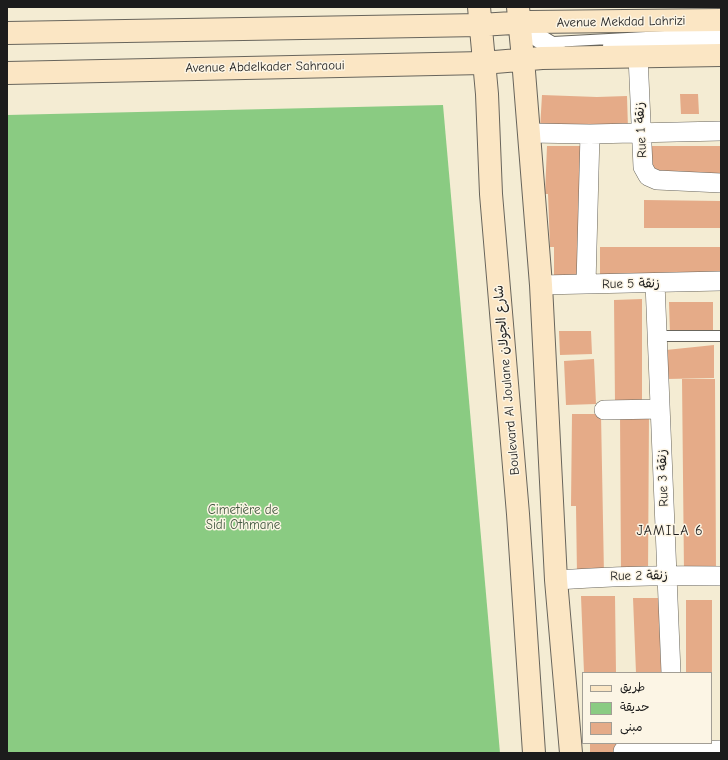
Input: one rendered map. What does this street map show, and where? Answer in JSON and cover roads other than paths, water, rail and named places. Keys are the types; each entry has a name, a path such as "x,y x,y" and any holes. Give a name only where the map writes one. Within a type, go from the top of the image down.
{"main road":[{"name":"Avenue Mekdad Lahrizi","path":"519,13 622,15 721,20"},
{"path":"7,33 479,16 519,13 541,285 556,580 572,753"},
{"name":"Boulevard Al Joulane شارع الجولان","path":"479,16 487,94 492,201 518,514 534,753"},
{"path":"523,59 721,55"},
{"name":"Avenue Abdelkader Sahraoui","path":"7,73 483,63 523,59"}],"street":[{"name":"Rue 1 زنقة","path":"638,56 643,167 648,176 657,180 721,183"},
{"path":"529,133 590,134 721,131"},
{"path":"586,284 590,134"},
{"name":"Rue 5 زنقة","path":"541,285 721,281"},
{"name":"Rue 3 زنقة","path":"655,283 671,672"},
{"path":"604,410 660,408"},
{"name":"Rue 2 زنقة","path":"556,580 605,576 721,576"},
{"path":"623,751 673,747 677,752 721,750"}],"lane":[{"path":"519,13 540,34 553,42 721,20"},
{"path":"519,13 532,39 544,46 554,48 721,42"},
{"path":"658,336 721,336"}],"district":[{"name":"JAMILA 6","path":"670,531"}],"park label":[{"name":"Cimetière de Sidi Othmane","path":"243,518"}]}
